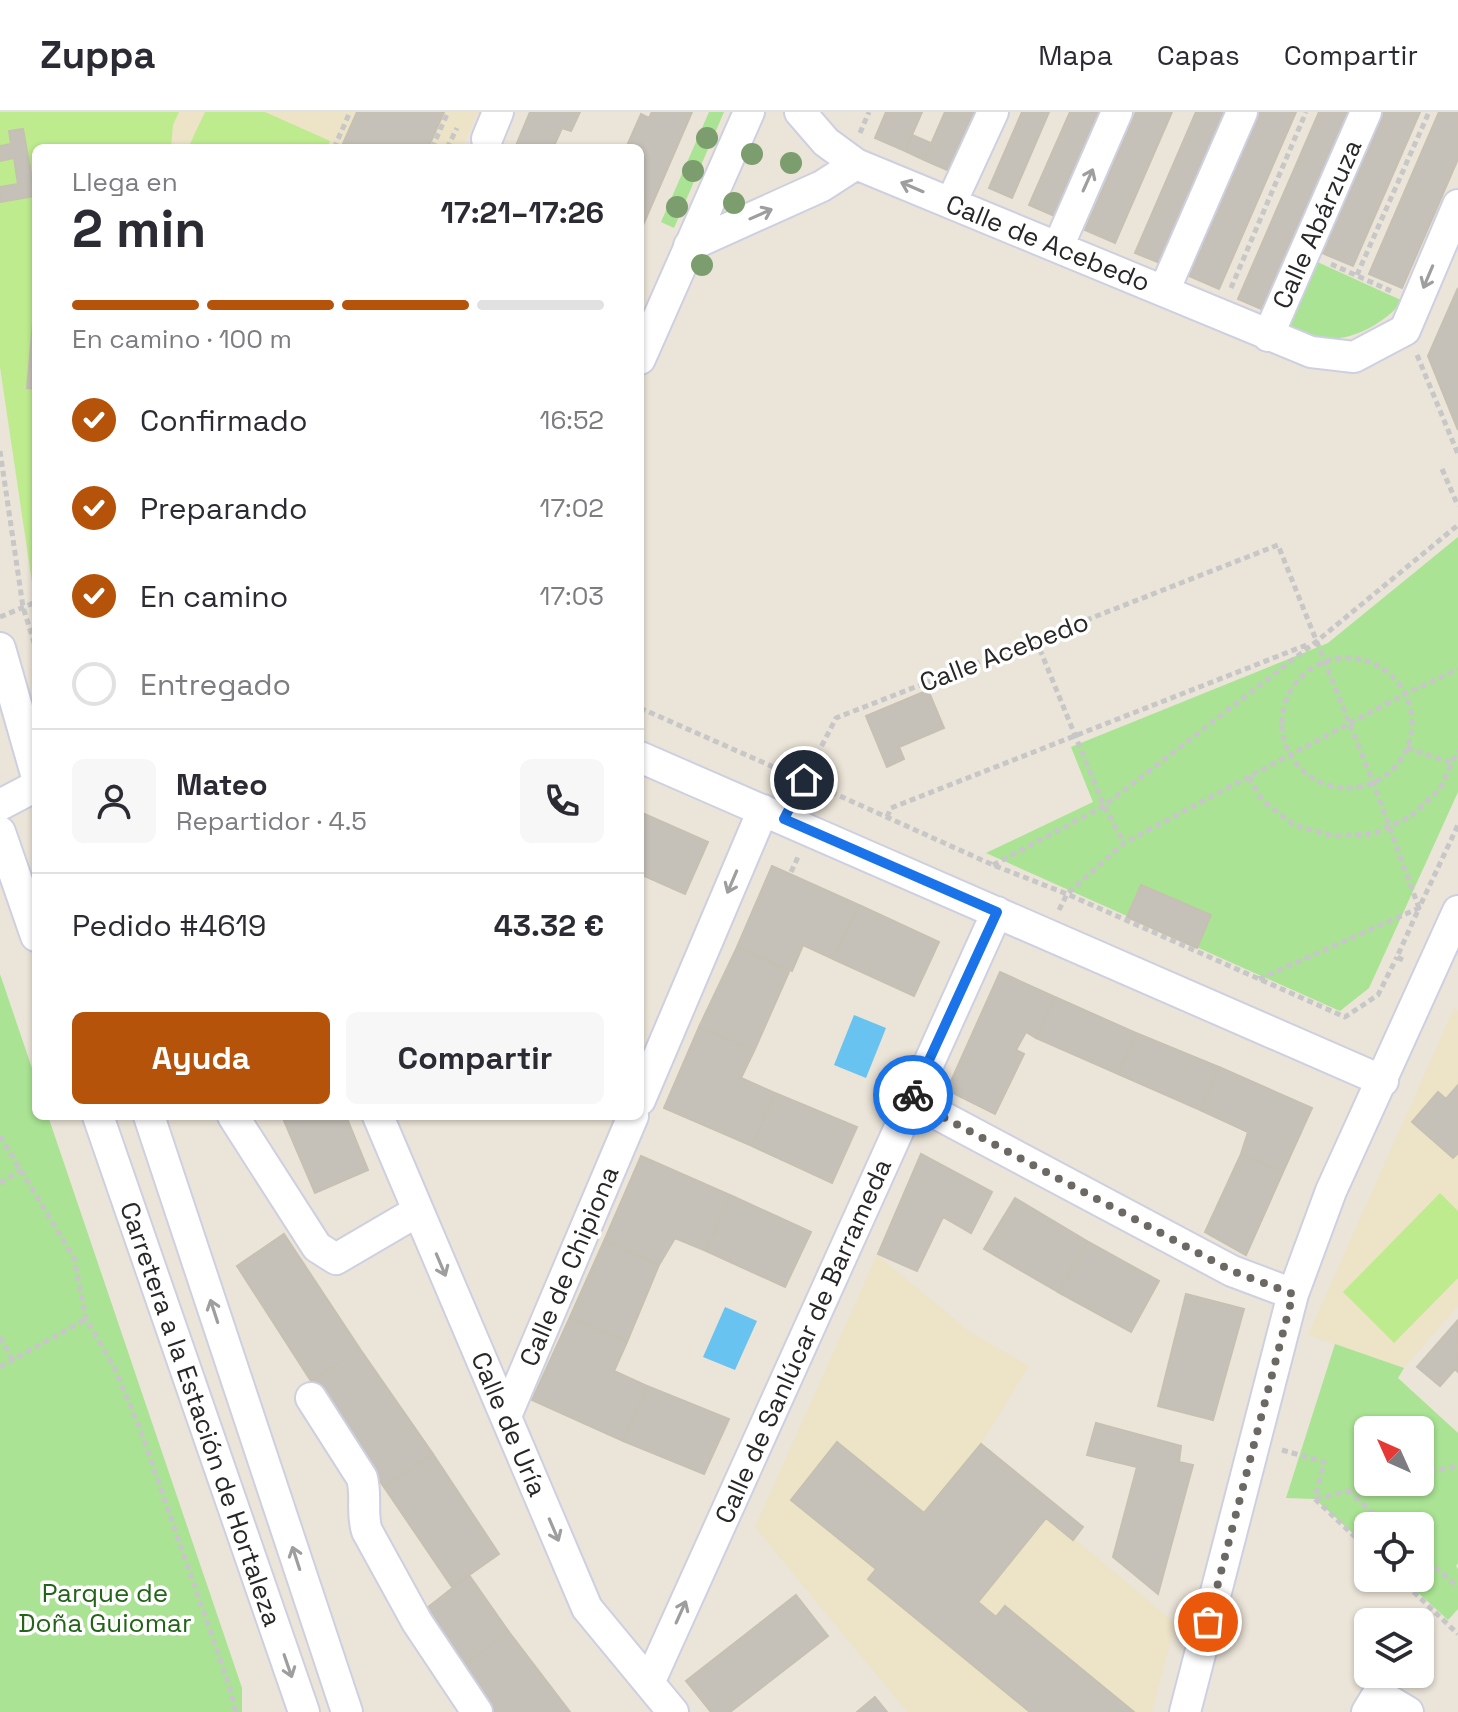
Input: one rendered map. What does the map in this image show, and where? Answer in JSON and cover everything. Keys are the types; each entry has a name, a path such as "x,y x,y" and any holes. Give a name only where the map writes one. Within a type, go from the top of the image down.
{"street":[{"path":"644,350 749,112"},
{"name":"Calle de Acebedo","path":"800,112 826,142 856,164 1311,352 1354,357 1405,330 1417,303"},
{"path":"951,203 993,112"},
{"path":"1058,247 1117,112"},
{"path":"1164,291 1242,112"},
{"name":"Calle Abárzuza","path":"1268,336 1366,112"},
{"path":"689,246 822,186 856,164"},
{"path":"1417,303 1458,205"},
{"path":"0,648 32,760"},
{"path":"644,759 1383,1081"},
{"path":"644,1091 773,815 804,780"},
{"path":"0,805 32,788"},
{"path":"0,832 32,924"},
{"path":"1185,1712 1293,1294 1331,1191 1458,911"},
{"name":"Calle de Sanlúcar de Barrameda","path":"649,1683 997,912"},
{"path":"911,1100 1232,1271 1293,1294"},
{"name":"Carretera a la Estación de Hortaleza","path":"99,1120 304,1712"},
{"name":"Carretera a la Estación de Hortaleza","path":"150,1120 347,1712"},
{"path":"236,1120 317,1247 336,1259 418,1211"},
{"name":"Calle de Uría","path":"380,1120 587,1608 673,1712"},
{"name":"Calle de Chipiona","path":"506,1416 631,1120"},
{"path":"311,1398 362,1478 366,1491 364,1523 367,1531 417,1622 477,1712"},
{"path":"1367,1712 1378,1694 1408,1712"}],"path":[{"path":"336,144 350,112"},
{"path":"434,144 448,112"},
{"path":"862,127 869,112"},
{"path":"1226,298 1306,112"},
{"path":"1357,275 1429,112"},
{"path":"1305,252 1417,303"},
{"path":"1423,368 1458,454"},
{"path":"0,451 23,607 32,636"},
{"path":"1442,469 1458,506"},
{"path":"993,865 1104,806 1317,641 1458,525"},
{"name":"Calle Acebedo","path":"804,780 836,718 1278,545 1317,641"},
{"path":"0,617 32,604"},
{"path":"1036,640 1104,806 1124,843"},
{"path":"1317,641 1419,908"},
{"path":"887,817 891,808 1317,641"},
{"path":"1342,657 1360,658 1378,665 1392,675 1405,694 1411,709 1412,729 1407,748 1387,774 1373,782 1355,788 1336,787 1318,781 1302,770 1290,755 1283,738 1281,719 1285,700 1301,677 1324,661 1342,657"},
{"path":"1048,935 1067,894 1124,843 1458,669"},
{"path":"644,710 1345,1017 1378,995 1458,825"},
{"path":"1407,748 1452,763"},
{"path":"1249,777 1262,800 1294,825 1333,836 1373,834 1410,817 1440,789 1458,750"},
{"path":"1258,980 1419,908"},
{"path":"1397,957 1430,972"},
{"path":"0,1136 74,1258 86,1319 114,1367 139,1426 236,1712"},
{"path":"0,1183 21,1170"},
{"path":"0,1367 86,1319"},
{"path":"0,1337 13,1361"},
{"path":"1254,1442 1324,1462 1315,1499"},
{"path":"1434,1471 1458,1466"},
{"path":"1315,1499 1354,1488"},
{"path":"1347,1490 1372,1512"},
{"path":"1315,1499 1354,1536"},
{"path":"1434,1566 1458,1587"},
{"path":"1414,1592 1458,1634"}],"shaded area":[{"path":"179,112 478,112 464,144 171,144 173,125"},
{"path":"1454,1008 1458,1011 1458,1306 1404,1368 1308,1335"},
{"path":"877,1255 970,1332 1029,1366 981,1444 1083,1527 1075,1539 1175,1623 1152,1712 907,1712 755,1527"}],"green space":[{"path":"0,112 179,112 173,125 171,144 32,144 32,582 0,367"},
{"path":"205,112 265,112 330,141 329,144 190,144"},
{"path":"709,112 724,112 674,228 661,222"},
{"path":"1313,260 1403,301 1375,325 1342,338 1318,338 1287,327"},
{"path":"1458,537 1458,792 1369,988 1340,1011 986,853 1093,802 1071,747 1328,643"},
{"name":"Parque de Doña Guiomar","path":"0,974 32,1068 32,1120 49,1120 242,1688 242,1712 0,1712"},
{"path":"1440,1193 1458,1211 1458,1278 1394,1343 1343,1292"},
{"path":"1335,1344 1404,1368 1398,1378 1458,1433 1458,1609 1448,1620 1417,1592 1434,1592 1434,1512 1354,1512 1354,1534 1315,1499 1286,1498"}],"water":[{"path":"854,1015 886,1028 866,1078 834,1065"},
{"path":"725,1307 757,1321 735,1370 703,1357"}],"building":[{"path":"357,112 444,112 430,144 343,144"},
{"path":"530,112 580,112 571,131 562,128 555,144 517,144"},
{"path":"652,112 692,112 644,223 644,144 628,144 641,114 649,118"},
{"path":"886,112 922,112 905,151 875,138"},
{"path":"945,112 981,112 954,173 924,160"},
{"path":"1022,112 1049,112 1012,198 989,188"},
{"path":"1070,112 1105,112 1059,218 1029,205"},
{"path":"1136,112 1172,112 1115,243 1085,230"},
{"path":"1196,112 1232,112 1165,265 1135,253"},
{"path":"1260,112 1296,112 1219,289 1189,276"},
{"path":"1319,112 1355,112 1268,312 1238,299"},
{"path":"1384,112 1420,112 1353,266 1322,253"},
{"path":"1439,112 1458,112 1458,159 1402,288 1369,274"},
{"path":"23,129 32,197 0,202 0,187 18,184 14,158 0,161 0,146 11,144 9,131"},
{"path":"912,135 931,143 924,160 905,151"},
{"path":"1458,288 1458,430 1428,356"},
{"path":"32,333 32,389 27,388"},
{"path":"928,690 944,728 899,747 904,759 887,767 866,716"},
{"path":"644,814 708,842 685,894 644,876"},
{"path":"772,866 859,905 833,959 803,945 792,971 737,947"},
{"path":"1141,885 1211,915 1197,948 1127,917"},
{"path":"859,905 939,942 914,996 833,959"},
{"path":"737,947 789,972 754,1051 699,1027"},
{"path":"1000,972 1055,997 1036,1038 1026,1032 1016,1050 1024,1054 995,1114 947,1090"},
{"path":"1055,997 1136,1033 1118,1074 1036,1038"},
{"path":"699,1027 754,1051 741,1078 775,1093 752,1146 664,1108"},
{"path":"1136,1033 1219,1067 1200,1110 1118,1074"},
{"path":"1219,1067 1312,1108 1283,1172 1241,1154 1248,1132 1200,1110"},
{"path":"1458,1085 1458,1153 1453,1158 1412,1122 1438,1092 1446,1099"},
{"path":"775,1093 857,1127 832,1183 752,1146"},
{"path":"284,1120 348,1120 368,1170 315,1193"},
{"path":"921,1154 992,1192 971,1233 943,1217 917,1271 878,1254"},
{"path":"1241,1154 1283,1172 1246,1255 1205,1232"},
{"path":"641,1156 730,1195 706,1251 675,1238 659,1265 604,1241"},
{"path":"730,1195 811,1232 785,1287 706,1251"},
{"path":"1015,1198 1087,1241 1058,1292 984,1249"},
{"path":"284,1234 360,1349 311,1381 237,1266"},
{"path":"604,1241 659,1265 627,1342 570,1317"},
{"path":"1087,1241 1159,1281 1131,1332 1058,1292"},
{"path":"1186,1294 1244,1309 1213,1420 1158,1406"},
{"path":"570,1317 627,1342 614,1371 647,1386 623,1441 532,1400"},
{"path":"1457,1321 1458,1372 1455,1369 1440,1386 1417,1367"},
{"path":"360,1349 433,1454 384,1487 311,1381"},
{"path":"647,1386 729,1419 704,1474 623,1441"},
{"path":"1096,1423 1181,1446 1179,1462 1193,1465 1158,1594 1113,1557 1137,1467 1087,1455"},
{"path":"837,1442 924,1513 981,1444 1083,1527 1073,1540 1046,1518 978,1602 996,1617 1005,1606 1134,1712 1030,1712 868,1579 876,1569 791,1500"},
{"path":"433,1454 499,1554 452,1587 384,1487"},
{"path":"469,1575 509,1632 462,1667 422,1612"},
{"path":"796,1595 828,1636 730,1712 711,1712 686,1681"},
{"path":"509,1632 570,1712 495,1712 462,1667"},
{"path":"875,1697 887,1712 857,1712"}],"way so far":[{"path":"913,1095 911,1100 1232,1271 1293,1294 1208,1622"}],"route":[{"path":"804,780 784,819 997,912 913,1095"}]}
